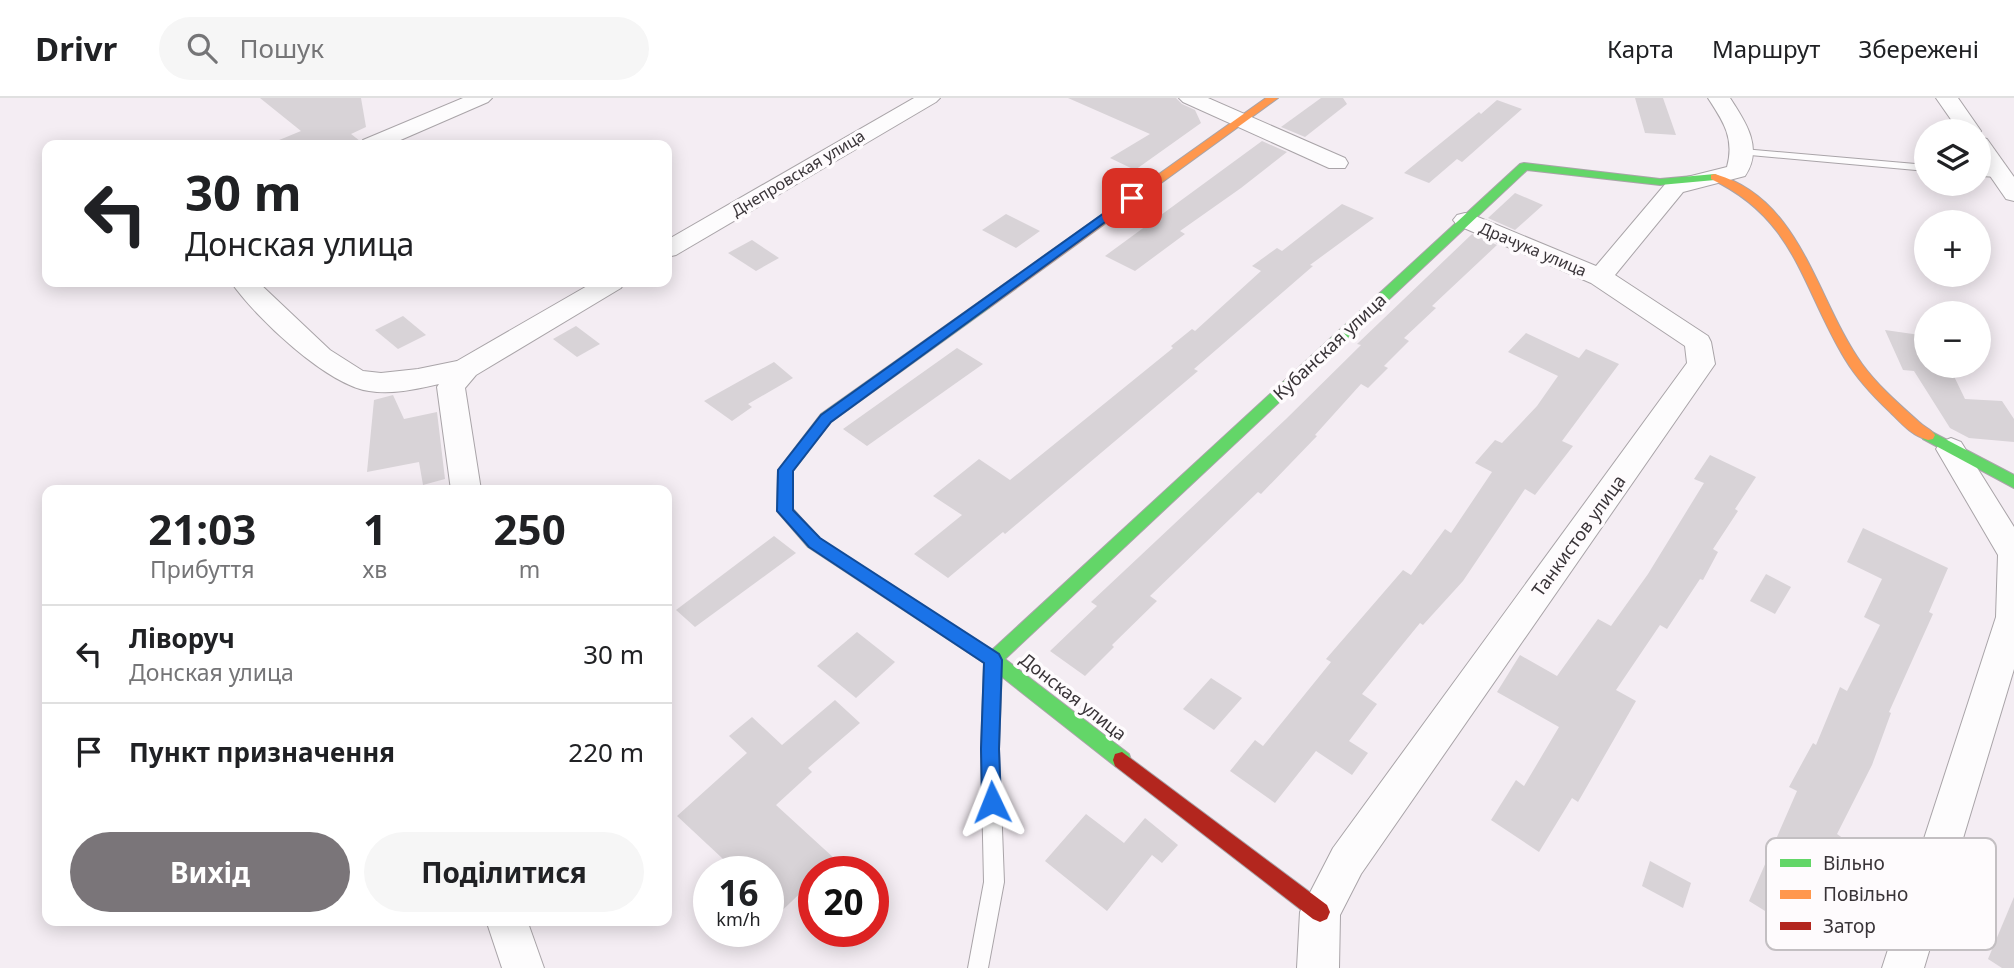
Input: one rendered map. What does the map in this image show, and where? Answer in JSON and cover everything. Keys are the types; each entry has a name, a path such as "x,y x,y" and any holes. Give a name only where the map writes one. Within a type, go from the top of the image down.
{"street":[{"path":"383,140 481,98"},
{"name":"Днепровская улица","path":"672,247 929,98"},
{"path":"1190,98 1338,163"},
{"name":"Донская улица","path":"1273,98 826,418 785,470 785,511 814,542 993,660 1320,912"},
{"path":"1600,277 1675,187 1737,171 1743,152 1743,138 1719,98"},
{"path":"1947,98 1962,119"},
{"name":"Кубанская улица","path":"993,660 1524,166 1660,182 1717,177"},
{"path":"1998,174 2014,194"},
{"path":"1717,177 1755,200 1780,225 1862,375 1917,429 2014,482"},
{"name":"Драчука улица","path":"1465,220 1600,277"},
{"name":"Танкистов улица","path":"1318,968 1320,912 1347,861 1701,364 1698,342 1600,277"},
{"path":"249,287 334,369 367,382 429,377 466,368 604,287"},
{"path":"465,485 452,387 466,368"},
{"path":"1944,838 2013,617 2014,554 1951,449"},
{"path":"508,926 523,968"},
{"path":"1903,968 1909,950"}],"lane":[{"path":"1743,152 1914,167"},
{"path":"978,968 994,882 990,749 993,660"}],"building":[{"path":"260,98 361,98 366,127 351,134 359,140 279,140 301,131"},
{"path":"1068,98 1176,98 1195,110 1201,123 1135,170 1110,158 1150,134"},
{"path":"1321,98 1343,98 1347,104 1305,137 1281,127"},
{"path":"1635,98 1663,98 1676,135 1645,133"},
{"path":"1497,100 1522,109 1462,162 1457,159 1429,183 1404,173 1479,112 1481,114"},
{"path":"1262,141 1287,152 1180,231 1185,234 1135,271 1105,256"},
{"path":"1515,193 1543,205 1515,230 1488,218"},
{"path":"1342,204 1374,218 1310,265 1313,266 1194,369 1198,371 1005,534 1003,532 948,578 914,554 962,515 933,496 979,459 1010,480 1173,348 1171,346 1192,329 1195,331 1261,271 1252,266 1277,248 1282,251"},
{"path":"1006,214 1040,231 1016,248 982,230"},
{"path":"1472,234 1497,245 1432,306 1436,308 1404,338 1409,341 1384,366 1388,368 1368,388 1361,384 1315,435 1317,436 1261,494 1258,492 1150,596 1157,601 1085,676 1050,651 1097,606 1091,602 1286,419 1361,345 1357,344"},
{"path":"752,240 779,258 756,271 728,253"},
{"path":"403,316 426,335 398,349 375,330"},
{"path":"576,326 600,344 577,357 553,339"},
{"path":"1885,330 1914,334 1914,371 1903,370"},
{"path":"1526,333 1579,358 1586,349 1619,364 1562,441 1573,446 1535,495 1525,489 1463,581 1423,625 1420,623 1362,694 1377,704 1349,741 1368,753 1352,775 1316,751 1275,803 1230,771 1255,740 1263,746 1331,662 1326,659 1403,570 1411,575 1445,529 1451,533 1492,472 1475,463 1495,440 1502,443 1537,406 1558,376 1508,352"},
{"path":"957,348 983,364 867,446 843,429"},
{"path":"774,362 793,378 748,404 752,407 732,421 704,401"},
{"path":"1918,378 1955,378 1965,399 2002,401 2014,419 2014,442 1969,438 1950,428"},
{"path":"393,395 404,419 437,412 445,479 423,485 419,462 367,472 374,400"},
{"path":"1710,455 1756,477 1713,549 1718,552 1703,580 1700,579 1667,629 1660,625 1616,690 1636,701 1578,802 1572,798 1539,852 1491,820 1516,780 1524,786 1559,727 1497,692 1520,655 1557,676 1598,619 1611,626 1648,574 1704,483 1694,479"},
{"path":"1863,528 1948,568 1929,612 1933,614 1889,712 1891,713 1872,765 1837,834 1843,838 1776,838 1797,791 1789,787 1813,743 1816,745 1840,687 1847,691 1880,625 1864,617 1882,579 1847,562"},
{"path":"774,536 796,553 695,627 676,610"},
{"path":"1766,574 1791,587 1775,614 1750,601"},
{"path":"857,632 895,662 856,698 817,666"},
{"path":"1211,678 1242,698 1214,730 1183,709"},
{"path":"835,700 860,723 808,768 812,772 776,805 832,856 798,856 798,895 784,909 784,856 720,856 677,816 747,753 729,736 752,717 782,745"},
{"path":"1086,814 1124,843 1145,818 1178,845 1162,863 1152,855 1107,911 1045,861"},
{"path":"1650,861 1691,883 1683,908 1642,886"},
{"path":"1766,862 1766,912 1749,901"},
{"path":"2014,897 2014,968 2002,968 1988,959 1992,950 1996,950 1996,940"}],"traffic: fast":[{"path":"993,660 1524,166 1660,182 1715,177"},
{"path":"984,305 826,418 785,470 785,511 814,543 993,660 1122,760"},
{"path":"1928,435 2014,482"}],"traffic: slow":[{"path":"984,305 1273,98"},
{"path":"1715,177 1742,189 1764,207 1798,254 1857,368 1890,404 1917,429 1928,435"}],"traffic: jam":[{"path":"1122,760 1320,912"}],"route":[{"path":"992,802 990,749 993,660 814,542 785,511 785,470 826,418 1132,198"}]}
